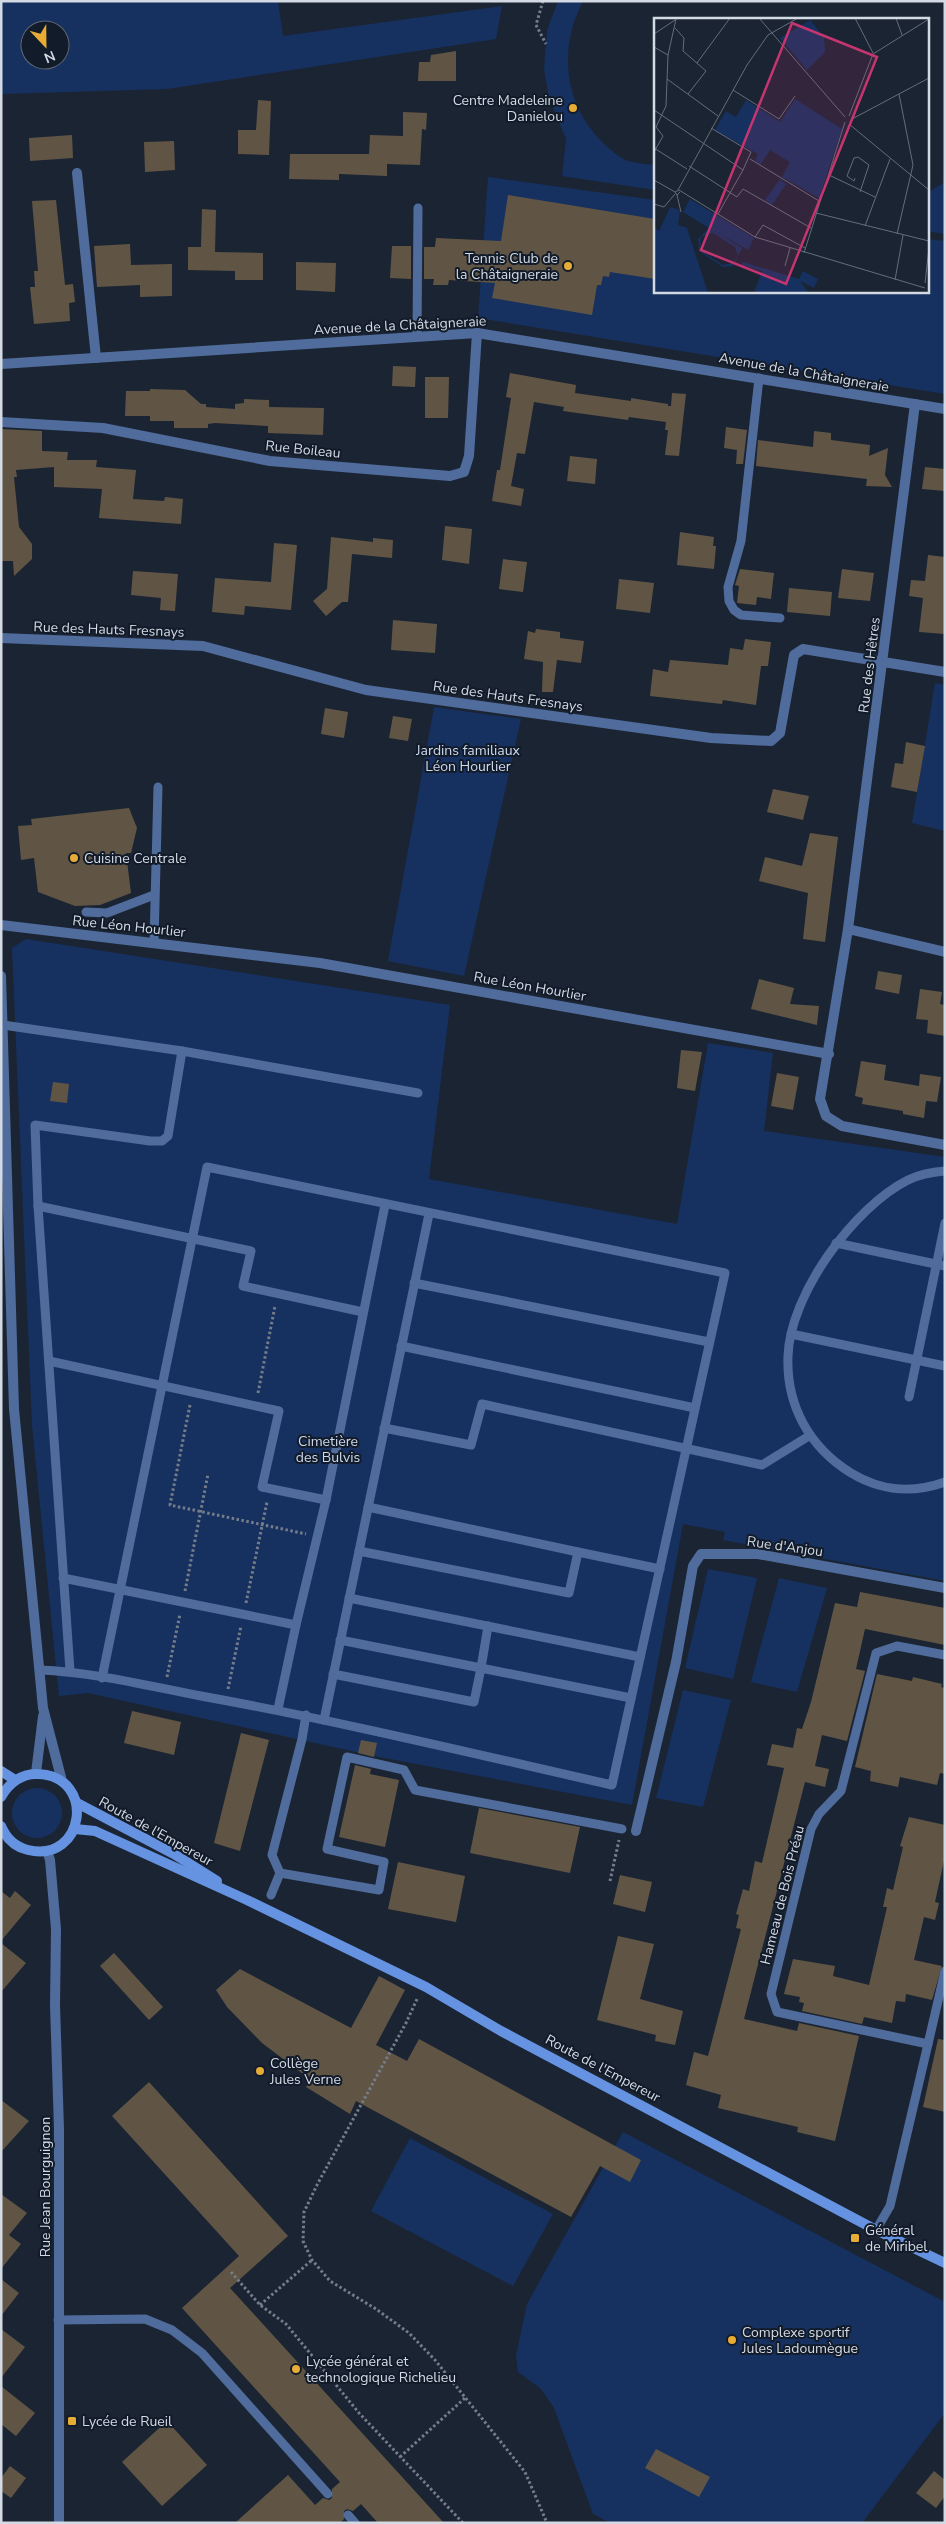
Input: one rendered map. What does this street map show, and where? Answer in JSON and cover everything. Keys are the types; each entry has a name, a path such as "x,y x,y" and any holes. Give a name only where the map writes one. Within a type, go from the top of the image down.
{"main road":[{"path":"1,1771 16,1780"},
{"path":"1,1797 16,1780 36,1773 49,1775 62,1781 71,1791 77,1803 78,1816 75,1829 68,1839 59,1847 47,1851 35,1852 23,1849 13,1843 2,1832"},
{"name":"Route de l'Empereur","path":"77,1803 174,1854 247,1900"},
{"name":"Route de l'Empereur","path":"75,1829 95,1831 247,1900 426,1987 502,2031 876,2230 945,2263"}],"street":[{"path":"77,173 96,358"},
{"name":"Avenue de la Châtaigneraie","path":"1,364 477,332 945,409"},
{"name":"Rue Boileau","path":"1,422 103,428 270,461 450,476 464,472 469,456 477,332"},
{"name":"Rue des Hêtres","path":"848,929 884,662 915,404"},
{"name":"Rue des Hauts Fresnays","path":"1,638 202,646 366,690 711,738 771,741 780,733 794,655 803,649 945,672"},
{"name":"Rue Léon Hourlier","path":"1,925 320,963 828,1054"},
{"path":"945,952 848,929 820,1099 826,1116 842,1126 945,1145"},
{"path":"1,976 5,1211 14,1409 43,1708 62,1781"},
{"name":"Rue d'Anjou","path":"636,1831 676,1662 693,1566 701,1554 758,1554 945,1588"},
{"path":"36,1773 43,1708"},
{"name":"Rue Jean Bourguignon","path":"47,1851 50,1860 56,1929 55,2005 59,2129 59,2523"}],"lane":[{"path":"417,336 418,208"},
{"path":"758,378 741,541 728,587 729,601 734,610 742,616 780,618"},
{"path":"154,942 158,787"},
{"path":"86,912 107,913 154,896"},
{"path":"3,1024 182,1051 418,1094"},
{"path":"70,1671 38,1206 35,1125 150,1141 162,1140 168,1136 182,1051"},
{"path":"40,1670 70,1671 102,1678 278,1709 612,1785 724,1273 207,1167 102,1678"},
{"path":"945,1171 922,1175 900,1184 861,1215 836,1244 802,1303 791,1334 788,1373 795,1406 801,1423 809,1436 830,1460 864,1481 880,1487 919,1489 945,1482"},
{"path":"278,1709 326,1500 385,1205"},
{"path":"38,1206 251,1251 243,1286 363,1312"},
{"path":"324,1720 429,1214"},
{"path":"909,1397 941,1265 945,1223"},
{"path":"836,1244 941,1265"},
{"path":"414,1283 709,1342"},
{"path":"791,1334 945,1366"},
{"path":"401,1346 694,1408"},
{"path":"48,1361 279,1411 262,1487 326,1500"},
{"path":"384,1428 471,1445 482,1404 762,1465 809,1436"},
{"path":"368,1507 660,1569"},
{"path":"359,1550 569,1593 578,1552"},
{"path":"63,1578 296,1625"},
{"path":"349,1598 640,1657"},
{"path":"333,1674 474,1702 488,1626"},
{"path":"340,1640 631,1698"},
{"name":"Hameau de Bois Préau","path":"928,2044 777,2012 771,1994 811,1830 819,1814 841,1791 876,1653 897,1646 945,1655"},
{"path":"271,1895 280,1873 272,1855 302,1739 306,1715"},
{"path":"280,1873 379,1890 384,1862 326,1849 347,1757 404,1770 415,1790 622,1829"},
{"path":"876,2230 890,2206 945,1971"},
{"path":"58,2320 145,2319 172,2330 202,2353 328,2494"},
{"path":"348,2515 354,2523"}],"path":[{"path":"543,1 536,25 546,44"},
{"path":"255,1406 278,1294"},
{"path":"192,1392 170,1505 317,1536"},
{"path":"165,1689 208,1474"},
{"path":"226,1700 269,1489"},
{"path":"610,1880 616,1856"},
{"path":"417,1999 406,2023 318,2182 304,2212 303,2241 312,2260 330,2281 376,2309 409,2333 435,2360 526,2472 547,2523"},
{"path":"260,2305 312,2260"},
{"path":"231,2272 260,2305 286,2324 359,2413 463,2523"},
{"path":"400,2457 465,2398"}],"green space":[{"path":"1,1 278,1 283,36 502,6 496,39 167,89 1,94"},
{"path":"558,1 583,1 575,19 570,38 568,57 573,94 590,128 603,143 625,160 654,165 654,190 562,176 566,139 549,98 544,70 547,30"},
{"name":"Tennis Club de la Châtaigneraie","path":"488,177 654,200 654,292 928,292 928,239 945,241 945,394 478,318"},
{"path":"945,182 945,234 928,231 928,192"},
{"path":"935,683 945,685 945,831 912,823"},
{"name":"Jardins familiaux Léon Hourlier","path":"434,707 521,719 464,976 388,961"},
{"name":"Cimetière des Bulvis","path":"26,939 450,1005 429,1179 677,1224 708,1043 773,1053 764,1131 945,1157 945,1581 723,1540 725,1532 683,1524 632,1805 374,1756 88,1693 59,1696 32,1425 12,948"},
{"path":"708,1569 757,1578 733,1679 685,1668"},
{"path":"779,1578 827,1588 797,1692 751,1682"},
{"path":"683,1690 731,1700 703,1807 656,1798"},
{"path":"37,1788 55,1795 62,1813 55,1831 37,1838 19,1831 12,1813 19,1795"},
{"name":"Complexe sportif Jules Ladoumègue","path":"623,2132 945,2302 945,2413 862,2523 610,2523 593,2514 554,2408 541,2389 518,2372 516,2356 527,2304"},
{"path":"410,2138 553,2214 513,2286 371,2211"}],"building":[{"path":"456,51 456,81 418,81 419,62 430,62 431,55"},
{"path":"258,100 271,101 269,155 238,154 238,130 256,130"},
{"path":"403,112 427,113 426,130 422,129 420,165 387,164 387,176 339,174 339,180 289,179 290,154 369,154 370,135 403,136"},
{"path":"72,135 73,158 30,161 29,138"},
{"path":"174,141 175,170 145,172 144,142"},
{"path":"508,195 654,219 654,279 610,272 609,277 603,276 601,285 597,285 592,315 492,298 495,283 449,280 448,285 433,285 434,279 424,279 424,247 435,247 436,238 501,241"},
{"path":"56,200 65,285 73,284 75,302 69,303 70,321 34,324 30,287 35,287 34,271 38,271 32,201"},
{"path":"202,209 216,210 215,252 263,253 263,280 235,280 235,271 188,270 188,247 201,247"},
{"path":"130,244 131,265 172,264 172,296 140,297 140,285 97,287 94,246"},
{"path":"392,246 411,246 411,279 390,278"},
{"path":"296,262 336,263 335,292 296,290"},
{"path":"393,366 416,367 415,387 392,386"},
{"path":"510,373 576,385 575,393 631,401 631,398 668,404 668,406 671,406 672,393 686,394 679,456 665,455 668,430 665,430 666,422 629,417 628,420 563,411 564,407 534,402 525,454 517,453 511,486 524,489 521,506 492,501 497,470 500,470 511,398 506,397"},
{"path":"425,377 449,377 448,418 425,418"},
{"path":"150,389 185,390 201,404 206,404 206,407 235,409 235,404 244,403 244,399 269,400 269,407 324,408 323,435 268,433 268,426 215,423 208,424 208,428 174,428 174,421 150,421 150,416 125,416 126,391 150,391"},
{"path":"726,427 747,430 743,464 736,464 737,450 724,448"},
{"path":"1,429 42,431 42,451 68,452 67,460 97,460 96,467 136,470 133,499 164,501 165,497 183,499 181,524 99,518 102,489 54,487 54,467 16,470 17,477 14,477 19,527 32,544 32,559 14,576 13,561 1,561"},
{"path":"814,431 831,433 831,440 870,445 869,456 888,448 885,475 892,487 866,486 867,479 756,466 758,440 813,447"},
{"path":"570,456 597,459 595,484 567,481"},
{"path":"925,467 945,469 945,491 922,489"},
{"path":"445,526 472,529 469,564 442,560"},
{"path":"680,532 714,537 713,546 716,546 714,569 677,565"},
{"path":"331,537 373,542 373,538 393,540 392,558 352,554 348,602 342,602 326,616 313,601 327,589"},
{"path":"274,543 297,545 291,610 245,606 244,615 212,612 215,578 271,582"},
{"path":"928,555 945,557 945,634 919,632 923,598 909,596 911,580 925,581"},
{"path":"503,559 527,562 523,592 499,589"},
{"path":"740,569 774,573 771,599 757,597 756,605 737,603 739,586 735,585"},
{"path":"842,569 874,573 870,601 838,598"},
{"path":"133,571 178,574 175,611 160,610 161,598 131,595"},
{"path":"619,579 654,583 650,613 616,609"},
{"path":"789,588 832,592 830,616 787,612"},
{"path":"393,620 437,624 435,653 391,650"},
{"path":"536,629 560,632 560,638 584,641 581,663 557,660 553,692 542,692 543,662 524,659 528,631 535,633"},
{"path":"745,639 771,642 768,666 761,666 756,705 723,700 722,704 650,696 653,669 668,672 670,660 728,665 730,648 743,650"},
{"path":"325,708 348,712 344,738 321,734"},
{"path":"393,716 412,719 408,741 389,738"},
{"path":"906,742 925,746 917,792 891,787 895,763 903,764"},
{"path":"773,789 809,796 803,820 767,812"},
{"name":"Cuisine Centrale","path":"129,808 137,828 131,853 126,853 131,893 100,905 75,906 38,892 34,858 21,860 18,826 32,825 31,819"},
{"path":"810,833 838,837 825,942 803,939 808,893 759,881 765,857 802,866"},
{"path":"878,971 902,975 899,994 875,989"},
{"path":"759,979 794,988 790,1004 819,1006 817,1025 751,1009"},
{"path":"920,989 942,992 940,1004 945,1005 945,1036 927,1033 928,1020 916,1019"},
{"path":"681,1050 702,1052 695,1091 677,1088"},
{"path":"861,1061 886,1065 884,1080 919,1086 920,1074 941,1077 937,1102 926,1101 924,1118 903,1114 903,1111 862,1104 863,1098 855,1096"},
{"path":"777,1073 799,1077 793,1110 771,1106"},
{"path":"53,1082 69,1084 67,1103 50,1101"},
{"path":"860,1592 945,1608 945,1645 865,1629 856,1669 865,1671 847,1741 822,1735 815,1766 829,1769 825,1787 805,1782 744,2019 797,2031 799,2023 859,2036 835,2141 797,2132 798,2127 718,2108 721,2095 686,2085 694,2052 708,2056 741,1929 736,1928 739,1915 736,1914 743,1889 749,1891 755,1861 762,1863 784,1768 767,1765 772,1744 793,1748 797,1728 802,1729 811,1702 835,1603 857,1607"},
{"path":"877,1674 912,1681 913,1677 942,1684 941,1687 945,1688 945,1774 940,1773 937,1785 900,1777 898,1787 870,1781 871,1771 855,1767"},
{"path":"132,1711 181,1722 174,1755 124,1743"},
{"path":"241,1733 269,1740 240,1851 214,1843"},
{"path":"361,1740 377,1743 374,1757 358,1753"},
{"path":"355,1765 371,1769 370,1774 399,1780 385,1847 339,1837"},
{"path":"479,1808 580,1827 570,1873 470,1853"},
{"path":"909,1817 945,1825 945,1856 935,1902 939,1903 935,1920 924,1917 914,1960 942,1966 932,2000 906,1994 905,2002 896,2001 892,2023 864,2017 862,2024 802,2011 804,2003 799,2002 800,1997 784,1994 793,1959 835,1966 833,1976 869,1985 887,1907 883,1907 887,1888 893,1890 903,1847 900,1846"},
{"path":"398,1862 465,1876 456,1922 388,1909"},
{"path":"620,1875 652,1882 645,1912 613,1904"},
{"path":"1,1891 10,1898 15,1891 31,1905 1,1941"},
{"path":"618,1936 654,1944 640,1999 683,2011 675,2045 655,2041 656,2035 597,2020"},
{"path":"1,1943 26,1963 1,1992"},
{"path":"114,1953 163,2007 149,2020 100,1966"},
{"path":"240,1969 351,2028 379,1976 405,1990 376,2045 407,2061 419,2039 641,2160 630,2182 600,2166 571,2217 356,2101 350,2114 306,2087 311,2080 262,2043 227,2007 216,1990"},
{"path":"938,2039 945,2040 945,2112 923,2107"},
{"path":"149,2082 288,2236 230,2288 444,2523 378,2523 361,2504 353,2511 347,2509 344,2511 344,2519 340,2523 235,2523 288,2475 315,2505 323,2498 329,2500 332,2498 332,2489 340,2482 182,2308 239,2256 112,2116"},
{"path":"1,2100 29,2121 1,2152"},
{"path":"1,2194 27,2213 9,2235 21,2244 1,2269"},
{"path":"1,2279 19,2293 1,2316"},
{"path":"1,2329 25,2347 1,2378"},
{"path":"1,2386 35,2413 16,2436 1,2424"},
{"path":"167,2421 207,2465 162,2506 122,2462"},
{"path":"656,2449 710,2477 699,2497 645,2468"},
{"path":"10,2466 26,2478 11,2498 1,2491 1,2478"},
{"path":"934,2471 945,2480 945,2496 936,2508 916,2493"}],"place":[{"name":"Centre Madeleine Danielou","path":"573,108"},
{"name":"Tennis Club de la Châtaigneraie","path":"568,266"},
{"name":"Cuisine Centrale","path":"74,858"},
{"name":"Collège Jules Verne","path":"260,2071"},
{"name":"Général de Miribel","path":"855,2238"},
{"name":"Complexe sportif Jules Ladoumègue","path":"732,2340"},
{"name":"Lycée général et technologique Richelieu","path":"296,2369"},
{"name":"Lycée de Rueil","path":"72,2421"}]}
